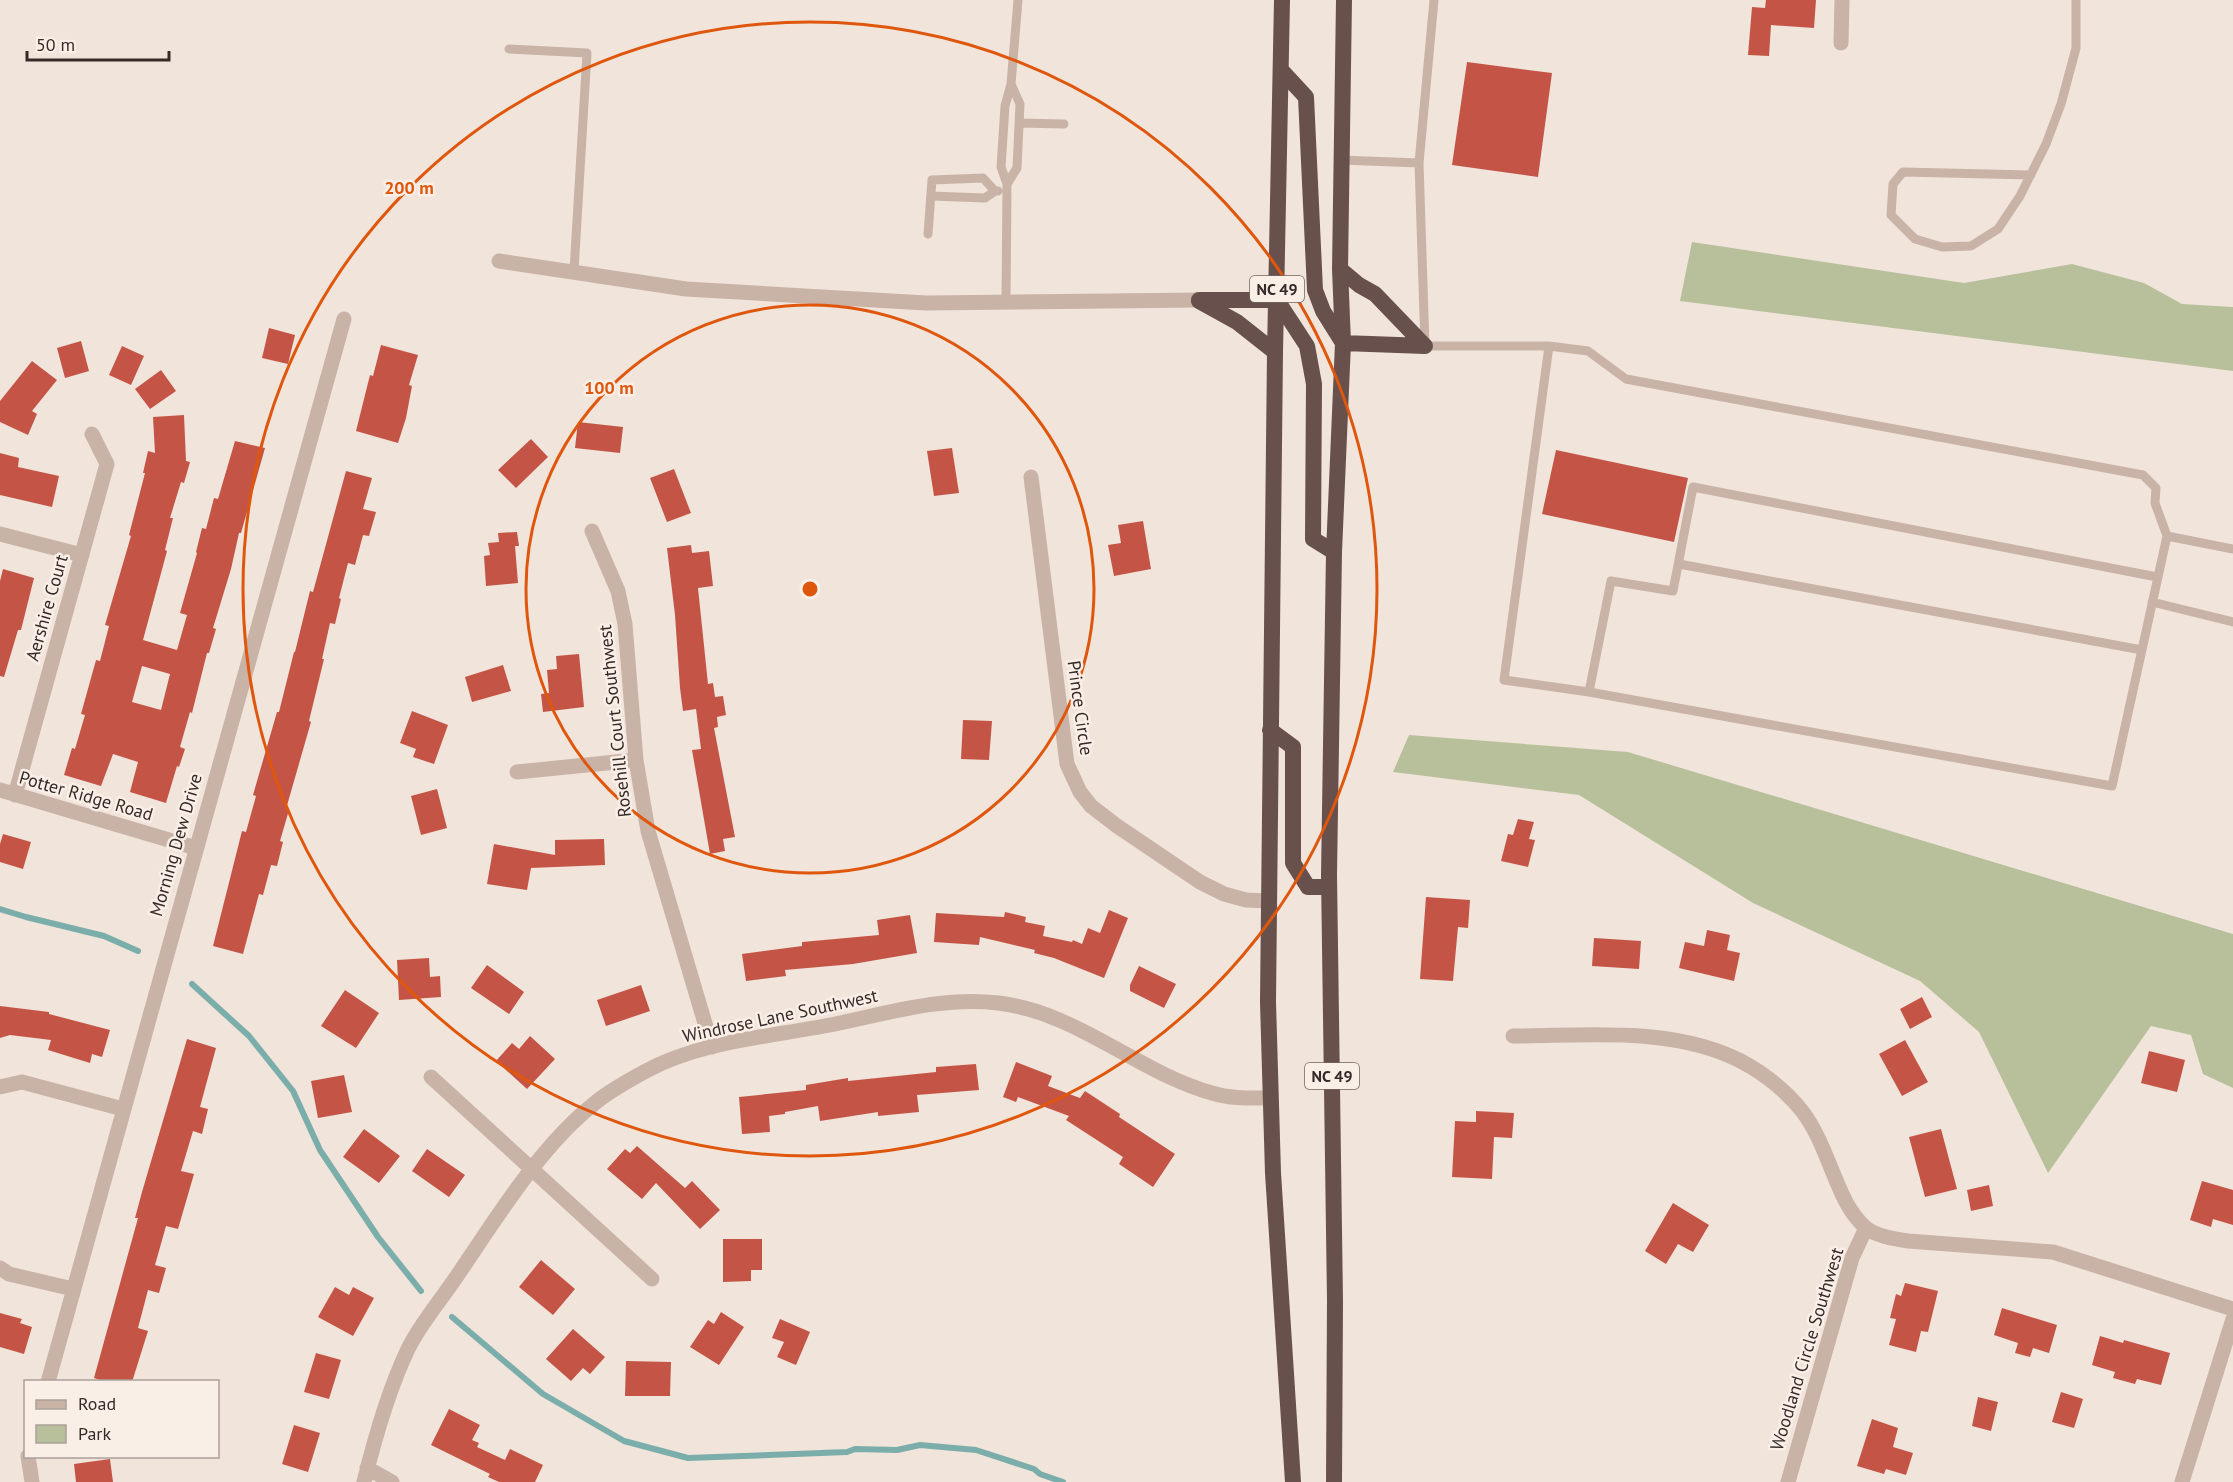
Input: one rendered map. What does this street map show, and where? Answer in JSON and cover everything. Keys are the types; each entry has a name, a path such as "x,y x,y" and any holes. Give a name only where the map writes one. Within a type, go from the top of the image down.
{"highway":[{"name":"NC 49","path":"1282,0 1268,901 1270,1098 1293,1482"},
{"name":"NC 49","path":"1334,1482 1335,1301 1329,887 1334,552 1343,343 1340,269 1344,0"},
{"path":"1281,70 1306,97 1316,290 1323,311 1343,343 1425,346"},
{"path":"1340,269 1359,285 1375,294 1425,346"},
{"path":"1199,300 1277,300 1307,346 1314,384 1313,539 1334,552"},
{"path":"1199,300 1237,322 1275,352"},
{"path":"1270,730 1293,747 1293,863 1308,887 1329,887"}],"street":[{"path":"1841,43 1842,0"},
{"path":"499,261 686,289 926,303 1199,300"},
{"name":"Morning Dew Drive","path":"49,1380 344,319"},
{"name":"Aershire Court","path":"7,793 82,555 107,464 92,434"},
{"name":"Prince Circle","path":"1031,477 1067,765 1080,792 1091,806 1117,826 1200,882 1224,894 1246,900 1268,901"},
{"name":"Rosehill Court Southwest","path":"592,531 618,591 625,624 636,760 648,831 712,1047"},
{"path":"0,534 82,555"},
{"path":"517,772 636,760"},
{"name":"Potter Ridge Road","path":"7,793 196,848"},
{"name":"Windrose Lane Southwest","path":"365,1475 388,1398 409,1346 533,1169 566,1130 596,1102 646,1071 679,1057 712,1047 919,1006 966,1001 1000,1003 1036,1011 1073,1026 1180,1082 1214,1094 1270,1098"},
{"path":"1513,1036 1651,1036 1697,1044 1731,1056 1760,1072 1781,1089 1802,1111 1818,1138 1849,1209 1866,1228 1886,1237 1908,1241 2053,1252 2233,1309"},
{"path":"431,1077 652,1279"},
{"path":"0,1087 22,1082 123,1109"},
{"name":"Woodland Circle Southwest","path":"1788,1482 1852,1258 1866,1228"},
{"path":"0,1268 9,1274 73,1290"},
{"path":"2182,1482 2233,1319"},
{"path":"28,1458 32,1482"},
{"path":"365,1475 392,1482"}],"lane":[{"path":"1006,303 1007,188 1001,167 1005,106 1011,84 1018,0"},
{"path":"1434,0 1419,163 1425,346 1549,346 1588,351 1626,379 2143,475 2156,488 2156,503 2167,536 2112,786 1589,692 1504,680 1549,346"},
{"path":"2031,175 1903,172 1893,184 1891,215 1915,239 1942,247 1971,246 1998,229 2031,175 2061,104 2076,48 2076,0"},
{"path":"509,49 587,53 574,271"},
{"path":"931,196 985,198 995,191 1007,188 1017,168 1020,104 1011,84"},
{"path":"1019,123 1064,124"},
{"path":"1341,160 1419,163"},
{"path":"928,234 932,180 983,178 995,191"},
{"path":"1589,692 1611,581 1673,591 1693,487 2157,578"},
{"path":"2167,536 2233,549"},
{"path":"1679,564 2142,650"},
{"path":"2152,602 2233,622"}],"green space":[{"path":"1692,242 1964,283 2072,264 2144,283 2182,304 2233,307 2233,371 1680,301"},
{"path":"1409,735 1628,752 2233,934 2233,1088 2203,1074 2191,1035 2151,1026 2048,1173 1979,1032 1920,981 1753,903 1579,795 1393,772"}],"building":[{"path":"1766,0 1816,0 1814,28 1771,25 1769,56 1748,55 1752,7 1765,8"},
{"path":"1467,62 1552,73 1538,177 1452,165"},
{"path":"269,328 295,335 288,364 262,358"},
{"path":"81,341 89,371 65,378 57,348"},
{"path":"381,345 418,355 409,385 412,386 406,418 398,443 356,431 370,375 373,376"},
{"path":"122,346 144,356 131,385 109,375"},
{"path":"32,361 57,380 32,411 37,414 28,435 0,422 0,401"},
{"path":"161,370 176,391 150,409 135,389"},
{"path":"184,415 186,461 190,462 170,518 173,518 165,550 167,551 143,640 177,650 187,615 180,613 202,528 206,529 214,498 218,499 235,441 265,448 213,628 216,629 180,747 185,749 179,767 177,766 166,803 130,792 138,762 113,754 101,786 64,775 85,715 81,714 96,660 100,661 109,626 105,625 131,536 129,535 145,473 143,473 148,451 155,453 153,417","holes":["142,666 170,674 161,710 132,702"]},
{"path":"578,422 623,427 620,453 575,448"},
{"path":"531,439 548,457 516,488 498,470"},
{"path":"952,448 959,493 934,496 927,451"},
{"path":"1556,450 1688,478 1674,542 1542,514"},
{"path":"0,453 19,458 18,467 59,476 52,507 0,495"},
{"path":"674,469 691,513 667,522 650,478"},
{"path":"346,471 372,478 363,509 376,512 369,536 363,535 355,565 348,563 335,624 330,623 309,721 311,722 286,809 289,810 280,841 283,842 277,866 271,865 263,895 259,894 243,954 213,946 242,831 246,832 256,796 253,795 277,712 279,712 310,591 313,592"},
{"path":"1143,521 1151,569 1114,576 1108,545 1121,543 1118,525"},
{"path":"517,532 519,546 515,546 518,583 486,586 484,556 490,555 488,543 499,542 498,533"},
{"path":"691,545 692,553 709,551 713,586 698,588 708,684 713,683 715,697 723,696 726,715 717,717 718,727 714,728 735,837 723,839 725,851 710,854 692,750 701,749 696,709 683,711 667,548"},
{"path":"3,569 34,578 21,630 18,630 4,677 0,676 0,581"},
{"path":"579,654 584,707 543,712 541,694 549,693 547,670 557,669 556,656"},
{"path":"503,665 511,691 472,702 465,677"},
{"path":"412,711 448,725 434,764 413,757 416,749 400,743"},
{"path":"963,720 992,721 989,760 961,759"},
{"path":"437,789 447,828 421,835 411,796"},
{"path":"1518,819 1534,822 1529,839 1535,840 1528,867 1501,861 1508,834 1513,835"},
{"path":"3,834 31,842 23,869 0,862 0,844"},
{"path":"604,839 605,865 531,868 527,890 487,884 494,844 555,855 555,840"},
{"path":"1426,897 1470,900 1468,928 1458,927 1453,981 1420,979"},
{"path":"1109,910 1128,918 1104,978 1054,958 1034,953 1035,950 980,937 979,945 934,942 936,913 1004,917 1005,912 1026,917 1025,922 1045,926 1043,936 1072,942 1073,940 1082,944 1088,928 1100,933"},
{"path":"910,915 917,953 853,964 785,970 786,976 746,981 742,954 802,946 802,942 879,935 877,920"},
{"path":"1707,930 1730,935 1727,950 1740,953 1734,981 1679,968 1685,942 1704,946"},
{"path":"1594,938 1641,941 1639,969 1592,966"},
{"path":"429,958 430,977 440,976 441,997 399,1000 397,960"},
{"path":"487,965 524,992 509,1014 471,988"},
{"path":"1139,966 1176,984 1164,1008 1130,991 1130,985"},
{"path":"641,985 650,1011 606,1026 597,1000"},
{"path":"345,990 379,1013 356,1048 321,1026"},
{"path":"1922,997 1932,1017 1910,1029 1900,1009"},
{"path":"0,1006 49,1012 49,1014 110,1030 102,1057 92,1054 90,1063 48,1050 51,1040 10,1035 0,1038"},
{"path":"530,1036 555,1059 527,1089 496,1061 512,1043 519,1049"},
{"path":"187,1039 216,1048 200,1107 208,1109 202,1134 193,1131 181,1171 194,1174 178,1229 166,1226 155,1265 166,1268 159,1293 148,1290 138,1328 148,1331 133,1380 100,1380 94,1378 138,1218 135,1218"},
{"path":"1905,1040 1928,1082 1902,1096 1879,1054"},
{"path":"2149,1051 2185,1060 2177,1092 2141,1083"},
{"path":"1016,1062 1052,1076 1048,1086 1080,1098 1085,1091 1120,1114 1119,1117 1175,1154 1153,1187 1119,1164 1123,1157 1066,1120 1069,1116 1018,1097 1016,1102 1003,1097"},
{"path":"976,1064 979,1090 917,1095 919,1112 878,1116 878,1112 820,1121 818,1106 769,1116 770,1132 742,1134 739,1097 806,1090 806,1085 848,1078 848,1081 936,1072 936,1067"},
{"path":"344,1075 352,1112 318,1118 311,1081"},
{"path":"1476,1111 1514,1113 1512,1138 1494,1137 1492,1179 1452,1177 1455,1121 1476,1122"},
{"path":"364,1129 400,1156 379,1183 343,1157"},
{"path":"1941,1129 1957,1189 1925,1197 1909,1137"},
{"path":"637,1146 685,1188 692,1181 720,1210 700,1229 656,1183 642,1199 607,1169 625,1149 630,1153"},
{"path":"427,1149 465,1175 449,1197 412,1171"},
{"path":"2202,1181 2233,1190 2233,1225 2213,1219 2211,1227 2190,1220"},
{"path":"1989,1185 1993,1206 1971,1211 1967,1190"},
{"path":"1673,1203 1709,1225 1693,1252 1678,1244 1666,1264 1645,1251"},
{"path":"723,1239 762,1239 762,1270 751,1270 751,1281 723,1282"},
{"path":"541,1260 575,1289 553,1315 519,1287"},
{"path":"1905,1283 1938,1291 1928,1332 1921,1331 1916,1352 1889,1345 1896,1319 1890,1318 1896,1294 1901,1296"},
{"path":"335,1287 349,1295 353,1287 374,1298 353,1336 318,1317"},
{"path":"2002,1308 2057,1325 2049,1353 2033,1348 2030,1357 2015,1353 2018,1343 1994,1335"},
{"path":"721,1312 744,1327 719,1365 690,1347 708,1320 714,1324"},
{"path":"0,1313 22,1319 20,1323 32,1327 24,1354 0,1347"},
{"path":"780,1319 810,1332 796,1365 777,1357 784,1342 772,1338"},
{"path":"573,1329 605,1357 590,1374 583,1368 571,1381 546,1359"},
{"path":"2100,1336 2170,1353 2161,1385 2137,1379 2135,1384 2113,1378 2115,1372 2092,1365"},
{"path":"316,1353 341,1360 329,1399 304,1392"},
{"path":"626,1361 671,1362 670,1396 625,1396"},
{"path":"2061,1392 2083,1399 2074,1428 2052,1422"},
{"path":"1978,1397 1998,1402 1991,1431 1972,1426"},
{"path":"449,1409 480,1425 472,1440 479,1443 477,1447 505,1460 510,1449 543,1465 535,1482 499,1482 488,1477 490,1474 431,1445"},
{"path":"1872,1419 1898,1428 1893,1447 1913,1453 1906,1475 1886,1469 1884,1474 1857,1466"},
{"path":"294,1425 320,1433 308,1472 282,1464"},
{"path":"110,1459 113,1482 76,1482 74,1464"}],"waterway":[{"path":"0,909 104,936 138,951"},
{"path":"192,984 249,1036 293,1091 320,1150 378,1237 421,1291"},
{"path":"452,1317 543,1394 624,1441 688,1458 847,1452 855,1449 897,1450 920,1445 976,1450 1034,1469 1040,1474 1063,1482"}]}
